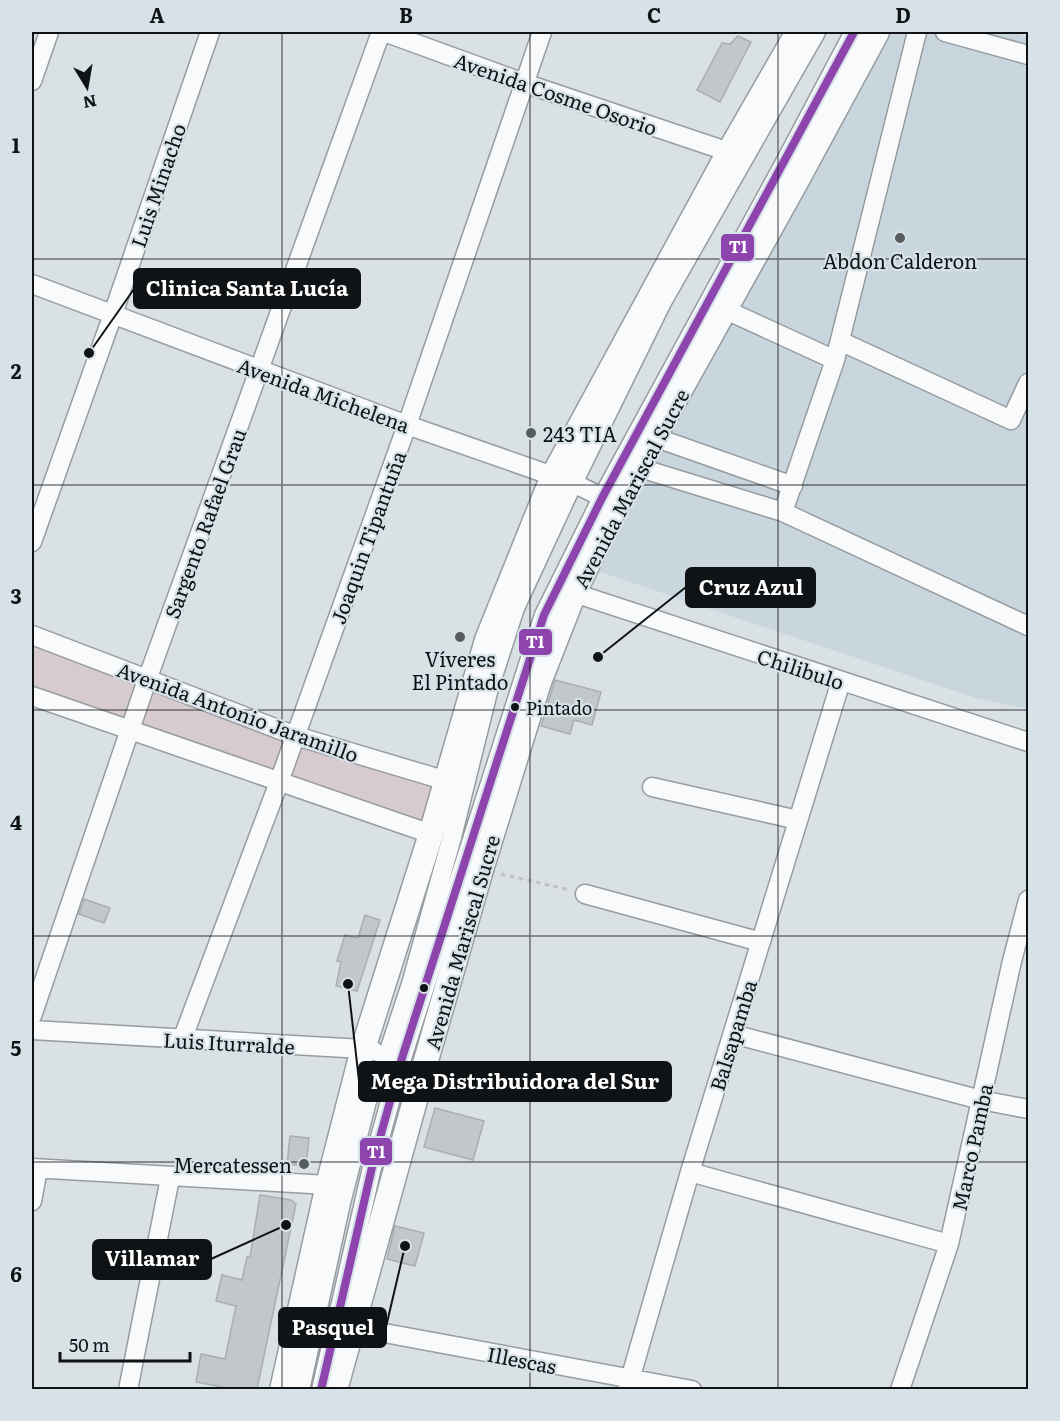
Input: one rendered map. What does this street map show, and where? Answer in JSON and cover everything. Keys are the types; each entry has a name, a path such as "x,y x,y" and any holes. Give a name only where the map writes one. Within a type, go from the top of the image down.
{"main road":[{"path":"282,1389 328,1185 363,1048 431,834 487,640 563,480 729,152 798,32"},
{"name":"Avenida Mariscal Sucre","path":"335,1389 352,1327 405,1059 481,870 566,590 609,501 637,467 726,310 877,32"}],"street":[{"path":"32,81 49,32"},
{"name":"Luis Minacho","path":"32,542 210,32"},
{"name":"Avenida Cosme Osorio","path":"382,32 729,152"},
{"name":"Sargento Rafael Grau","path":"32,1016 147,680 382,32"},
{"name":"Joaquin Tipantuña","path":"182,1040 296,736 407,425 542,32"},
{"path":"300,1389 341,1203 367,1101 405,1059 411,984 452,837 488,692 515,608 563,480 816,32"},
{"path":"609,501 854,32"},
{"path":"783,513 835,360 917,32"},
{"path":"945,32 1029,55"},
{"name":"Avenida Michelena","path":"32,284 259,371 563,480 609,501"},
{"path":"726,310 835,360"},
{"path":"840,341 1011,420 1029,383"},
{"path":"654,437 793,486"},
{"path":"637,467 783,513 1029,626"},
{"path":"321,1389 373,1163 544,615 566,590"},
{"name":"Chilibulo","path":"566,590 1029,742"},
{"name":"Avenida Antonio Jaramillo","path":"32,635 296,736 447,781"},
{"name":"Balsapamba","path":"628,1384 690,1172 841,681"},
{"path":"32,696 431,834"},
{"path":"651,787 798,820"},
{"path":"585,894 761,942"},
{"name":"Marco Pamba","path":"900,1389 950,1244 1012,961 1029,900"},
{"name":"Luis Iturralde","path":"32,1030 182,1040 363,1048 405,1059"},
{"path":"733,1034 981,1100 1029,1109"},
{"path":"32,1201 35,1169 328,1185"},
{"path":"690,1172 950,1244"},
{"path":"128,1389 170,1178"},
{"name":"Illescas","path":"352,1327 628,1384 692,1389"}],"path":[{"path":"481,870 585,894"}],"shaded area":[{"name":"Abdon Calderon","path":"892,32 1013,32 1028,38 1028,709 976,698 600,572 654,437"},
{"path":"32,635 447,781 431,834 32,696"}],"building":[{"path":"738,36 751,42 720,102 697,90 722,43 730,44"},
{"path":"555,680 601,692 592,725 574,720 570,734 541,726"},
{"path":"84,899 110,908 104,923 79,914"},
{"path":"365,915 380,920 357,991 336,986 341,962 337,961 345,935 358,938"},
{"path":"435,1108 484,1121 473,1160 424,1147"},
{"path":"290,1136 309,1138 306,1166 287,1164"},
{"path":"260,1195 291,1200 296,1204 257,1389 232,1389 196,1382 201,1354 225,1359 236,1306 216,1301 222,1275 242,1280 247,1257 250,1257"},
{"path":"395,1226 424,1233 415,1266 387,1259"}],"transit line":[{"name":"T1","path":"321,1390 373,1163 402,1058 544,615 602,498 854,32"}],"place":[{"name":"Abdon Calderon","path":"900,238"},
{"name":"Clinica Santa Lucía","path":"89,353"},
{"name":"243 TIA","path":"531,433"},
{"name":"Víveres El Pintado","path":"460,637"},
{"name":"Cruz Azul","path":"598,657"},
{"name":"Pintado","path":"515,707"},
{"name":"Mega Distribuidora del Sur","path":"348,984"},
{"name":"Mercatessen","path":"304,1164"},
{"name":"Villamar","path":"286,1225"},
{"name":"Pasquel","path":"405,1246"}]}
